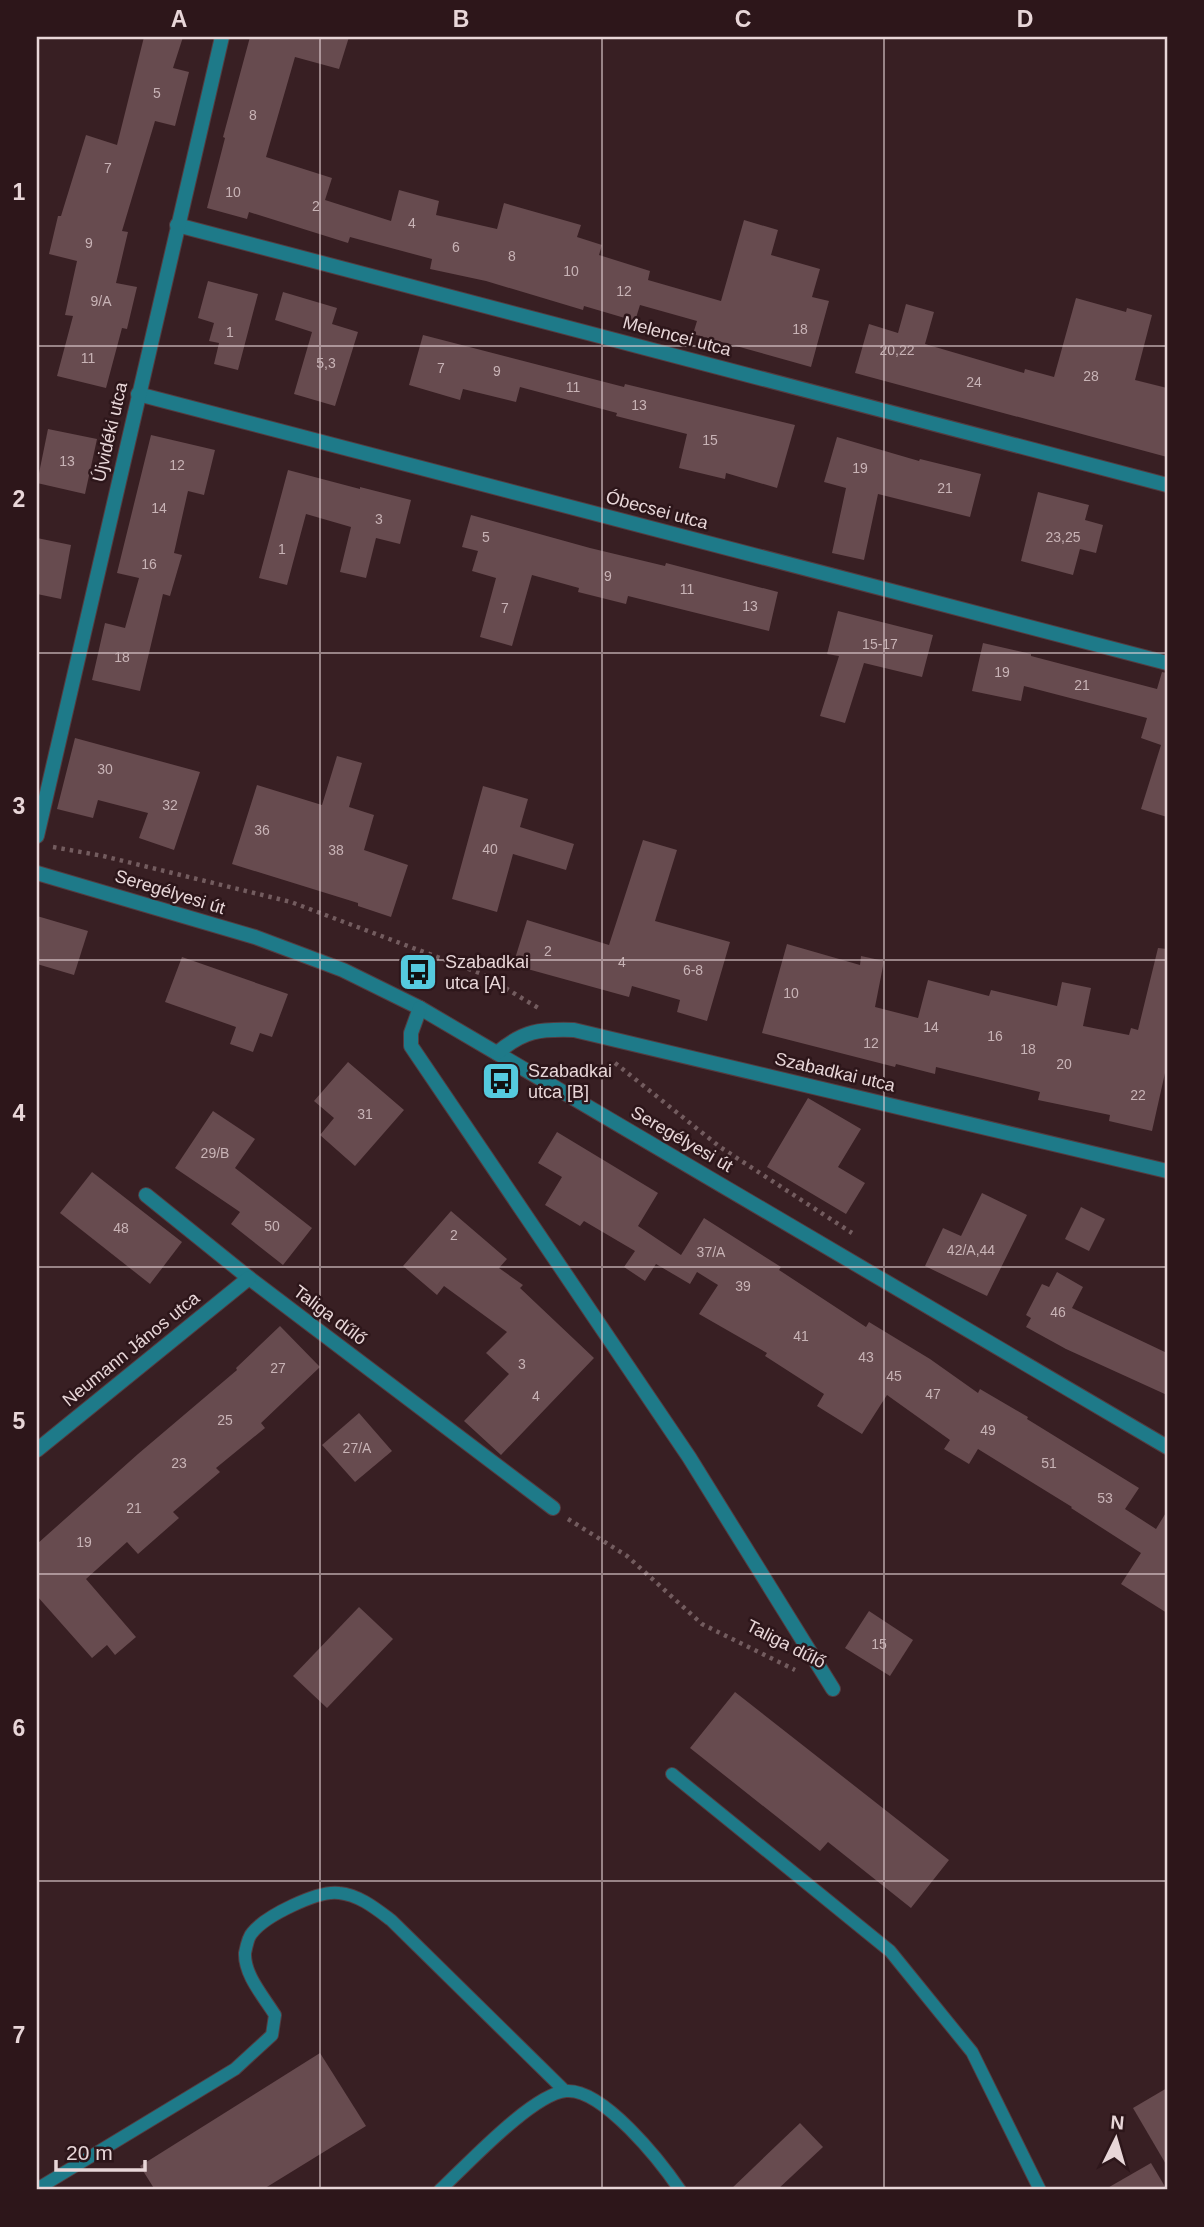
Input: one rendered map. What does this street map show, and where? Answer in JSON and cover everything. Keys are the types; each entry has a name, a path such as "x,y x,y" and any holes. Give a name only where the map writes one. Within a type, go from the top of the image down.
{"street":[{"name":"Újvidéki utca","path":"37,836 222,37"},
{"name":"Melencei utca","path":"177,225 1167,485"},
{"name":"Óbecsei utca","path":"138,394 1167,663"},
{"name":"Seregélyesi út","path":"37,873 255,937 344,970 498,1053 1167,1447"},
{"name":"Taliga dűlő","path":"420,1009 411,1033 411,1046 689,1457 833,1689"},
{"name":"Szabadkai utca","path":"498,1053 511,1041 541,1029 575,1030 1167,1171"},
{"name":"Taliga dűlő","path":"146,1195 249,1278 553,1508"},
{"name":"Neumann János utca","path":"37,1450 249,1278"}],"lane":[{"path":"672,1774 890,1951 972,2052 1040,2190"},
{"path":"37,2189 235,2070 272,2035 275,2015 248,1972 245,1952 251,1933 281,1911 312,1896 338,1893 367,1902 391,1920 565,2091"},
{"path":"440,2190 518,2118 565,2091 583,2094 605,2105 664,2165 680,2190"}],"path":[{"path":"50,846 103,856 291,902 482,974 575,1030"},
{"path":"606,1055 720,1147 854,1235"},
{"name":"Taliga dűlő","path":"553,1508 627,1556 702,1624 798,1672"}],"building":[{"path":"144,37 183,37 173,68 189,72 175,126 155,121 122,231 128,232 116,283 137,287 127,329 122,328 106,388 57,376 73,316 65,315 77,261 49,254 58,216 61,216 86,135 117,145"},
{"path":"250,37 349,37 339,69 295,57 266,157 332,178 325,200 391,221 399,190 439,201 436,215 497,229 504,203 581,225 577,237 602,245 599,255 650,271 648,280 721,301 744,220 778,230 771,255 820,269 812,297 829,301 811,367 693,334 697,321 640,305 635,321 584,306 583,310 486,281 430,269 432,259 350,237 348,243 249,212 247,219 207,208"},
{"path":"208,281 258,294 238,370 214,364 219,343 209,341 214,323 198,318"},
{"path":"283,292 337,308 332,324 358,332 335,406 294,394 312,332 275,320"},
{"path":"1076,298 1126,312 1127,308 1152,315 1135,380 1167,388 1167,457 855,373 869,324 898,333 906,304 934,312 925,344 1024,373 1025,369 1054,377"},
{"path":"423,335 624,387 625,384 795,425 777,488 726,473 725,479 679,468 687,434 616,416 617,413 520,387 516,402 463,389 460,400 409,385"},
{"path":"48,429 97,439 85,494 37,483"},
{"path":"151,435 215,450 204,495 188,491 174,553 182,555 170,596 163,594 140,691 92,680 105,623 125,628 139,578 117,573"},
{"path":"837,437 919,461 920,459 981,474 970,517 878,494 864,560 832,553 846,488 824,482"},
{"path":"288,470 411,500 400,544 376,538 366,578 340,572 351,527 306,514 287,585 259,578"},
{"path":"1038,492 1089,505 1085,520 1103,525 1096,553 1080,549 1073,575 1021,561"},
{"path":"471,515 590,548 665,566 666,563 778,592 769,631 628,596 626,604 578,592 579,588 532,575 512,646 480,637 496,578 472,571 478,551 462,547"},
{"path":"37,538 71,545 61,599 37,594"},
{"path":"838,611 933,635 922,677 864,663 845,723 820,716 839,656 827,654"},
{"path":"983,643 1157,689 1162,672 1167,673 1167,817 1141,809 1161,745 1141,738 1147,718 1024,686 1021,701 972,691"},
{"path":"75,738 200,772 174,850 139,838 148,813 98,800 93,818 57,809"},
{"path":"337,756 362,763 349,807 374,815 364,850 408,865 391,917 358,906 358,903 232,864 257,785 322,805"},
{"path":"483,786 528,799 520,827 574,844 566,870 513,854 497,912 452,899"},
{"path":"643,840 677,850 655,921 730,942 707,1021 677,1012 680,1000 632,986 629,997 513,965 527,920 609,945"},
{"path":"37,916 88,931 74,975 37,964"},
{"path":"787,944 860,965 861,956 884,961 875,1007 918,1018 928,980 989,996 991,990 1057,1006 1062,982 1091,988 1083,1026 1129,1035 1131,1028 1138,1030 1158,948 1167,949 1167,1064 1152,1131 1109,1121 1110,1115 1038,1100 1040,1092 936,1067 935,1074 896,1064 895,1067 762,1033"},
{"path":"182,957 288,994 272,1037 260,1033 253,1052 230,1044 236,1027 165,1002"},
{"path":"348,1062 404,1110 355,1166 320,1135 334,1118 314,1101"},
{"path":"808,1098 861,1129 838,1167 865,1183 846,1214 767,1167"},
{"path":"213,1111 255,1139 235,1168 312,1228 283,1265 231,1224 240,1212 175,1168"},
{"path":"557,1132 658,1193 638,1226 681,1255 704,1218 781,1267 779,1270 866,1327 869,1322 930,1359 978,1393 980,1389 1028,1417 1027,1419 1139,1488 1125,1509 1156,1529 1167,1511 1167,1613 1121,1584 1141,1553 1072,1507 978,1449 969,1464 944,1449 950,1440 887,1395 862,1434 817,1406 824,1394 765,1356 767,1353 699,1314 718,1285 697,1272 690,1284 656,1264 645,1281 624,1267 635,1251 584,1221 580,1226 545,1205 562,1177 538,1163"},
{"path":"92,1172 182,1242 150,1284 60,1213"},
{"path":"982,1193 1027,1215 987,1296 925,1266 943,1228 961,1236"},
{"path":"1081,1207 1105,1219 1089,1251 1065,1239"},
{"path":"451,1211 507,1259 499,1268 523,1285 520,1288 594,1358 501,1455 464,1421 509,1374 486,1353 507,1332 444,1286 437,1295 403,1266"},
{"path":"1057,1272 1083,1287 1072,1308 1167,1353 1167,1395 1066,1349 1026,1327 1031,1318 1026,1315 1042,1284 1049,1287"},
{"path":"280,1326 320,1367 261,1423 265,1428 216,1468 220,1472 173,1512 179,1518 138,1554 127,1542 86,1579 136,1637 115,1655 107,1645 92,1658 37,1596 37,1544 237,1370 236,1368"},
{"path":"359,1413 392,1451 355,1482 322,1445"},
{"path":"359,1607 393,1639 327,1708 293,1676"},
{"path":"869,1611 913,1640 890,1676 845,1648"},
{"path":"735,1692 949,1860 911,1908 828,1842 820,1851 690,1748"},
{"path":"320,2053 366,2126 262,2190 155,2190 140,2166"},
{"path":"1167,2088 1167,2166 1133,2108"},
{"path":"800,2123 823,2147 777,2190 730,2190"},
{"path":"1151,2163 1167,2190 1104,2190"}],"place":[{"name":"Szabadkai utca [A]","path":"418,972"},
{"name":"Szabadkai utca [B]","path":"501,1081"}]}
